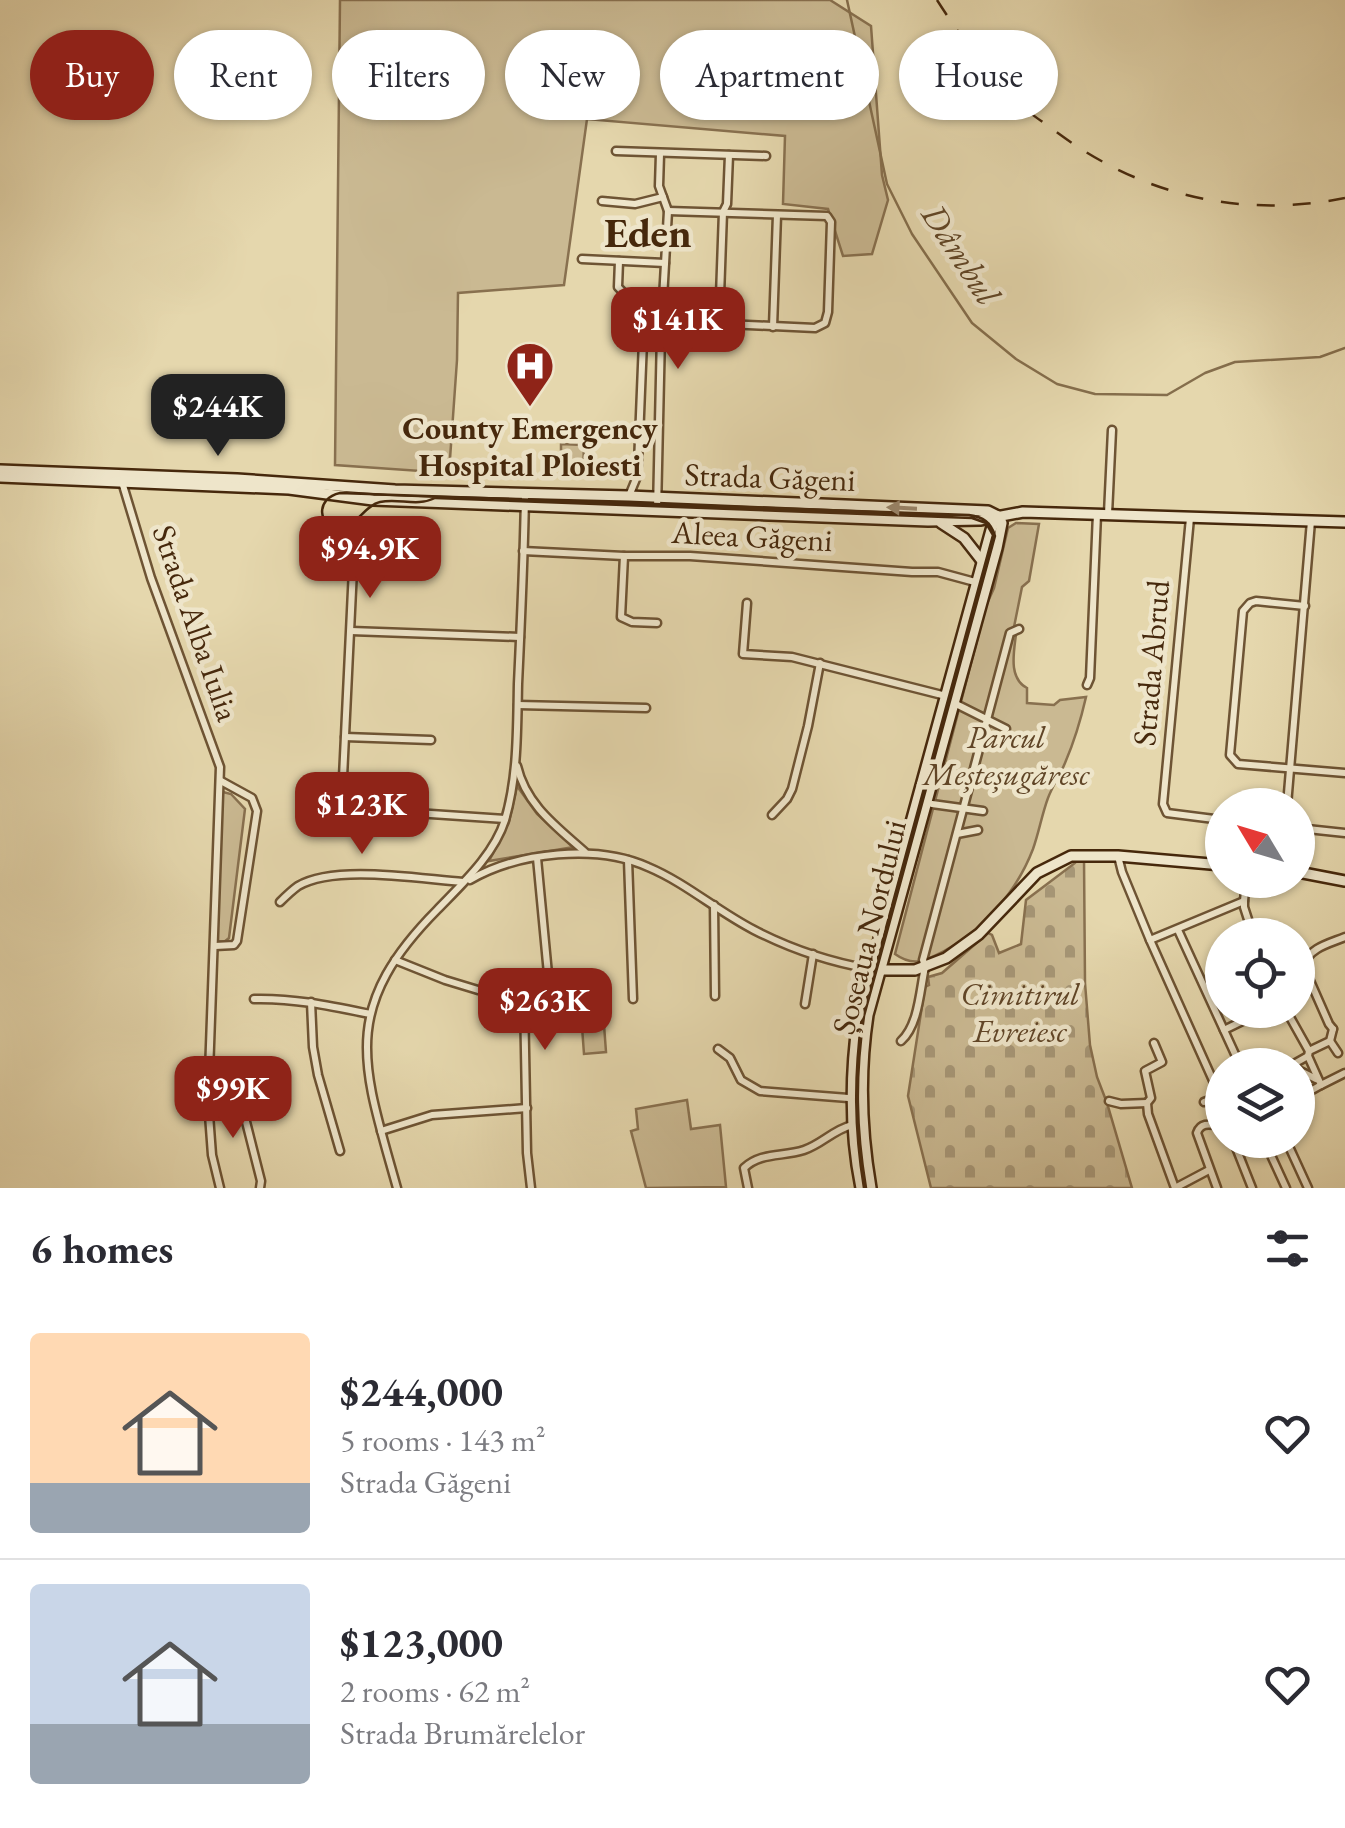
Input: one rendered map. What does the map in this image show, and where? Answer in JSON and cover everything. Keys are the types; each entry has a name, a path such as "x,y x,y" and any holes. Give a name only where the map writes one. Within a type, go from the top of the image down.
{"main road":[{"name":"Strada Găgeni","path":"0,473 122,482 313,487"},
{"name":"Strada Găgeni","path":"0,473 395,490 656,510 928,522 1023,512 1345,522"},
{"name":"Strada Găgeni","path":"525,500 629,496 988,511 998,516"},
{"name":"Șoseaua Nordului","path":"874,970 1002,528 998,516 976,582 952,699"},
{"path":"968,520 985,534 986,544"},
{"path":"928,522 957,532 971,544 982,562"},
{"name":"Șoseaua Nordului","path":"860,1188 852,1124 874,970 933,738 930,731 938,700 952,699"},
{"path":"874,970 905,971 946,958 979,934 1028,881 1045,868 1077,855 1205,864"},
{"path":"1315,875 1345,880"},
{"name":"Șoseaua Nordului","path":"856,1099 871,1188"}],"street":[{"path":"616,151 766,156"},
{"path":"656,510 660,334 668,211 659,186 660,154"},
{"path":"718,324 729,155"},
{"path":"602,201 636,204 662,197"},
{"path":"662,321 815,328 825,322 828,312 831,222 827,216 668,211"},
{"path":"773,327 777,214"},
{"path":"582,260 665,262"},
{"path":"619,261 618,287 640,312 645,336 638,464 629,496"},
{"path":"645,336 660,334"},
{"path":"1087,685 1112,430"},
{"name":"Strada Alba Iulia","path":"122,482 151,578 220,768 208,1101 212,1155 220,1188"},
{"path":"397,1188 366,1066 370,1014 382,980 395,960 426,920 465,882 505,819 516,760 525,500"},
{"name":"Strada Abrud","path":"1190,517 1163,804 1167,813 1205,818"},
{"path":"1289,788 1311,521"},
{"name":"Aleea Găgeni","path":"523,551 690,556 930,571 976,582"},
{"path":"624,556 621,618 657,623"},
{"path":"341,819 354,569"},
{"path":"1305,606 1256,601 1243,610 1232,759 1238,764 1345,773"},
{"path":"747,604 743,654 820,663 952,699 1006,730"},
{"path":"901,1040 913,1022 925,967 923,960 1010,633 1019,629"},
{"path":"350,631 520,637"},
{"path":"772,815 792,788 820,663"},
{"path":"518,705 646,708"},
{"path":"346,737 431,740"},
{"path":"516,760 521,781 537,807 586,853"},
{"path":"215,946 234,945 237,940 256,811 252,798 221,781"},
{"path":"417,788 416,813 505,819"},
{"path":"932,804 983,811"},
{"path":"958,834 978,830"},
{"path":"1315,830 1345,833"},
{"path":"280,902 297,887 336,875 465,882 484,872 537,858 586,853 648,866 752,930 788,946 874,970"},
{"path":"1118,856 1150,940 1205,1061"},
{"path":"531,1188 524,1000 550,995 537,858"},
{"path":"628,860 634,999"},
{"path":"1244,898 1248,918"},
{"path":"1150,940 1244,901"},
{"path":"714,904 715,996"},
{"path":"1178,930 1232,1048"},
{"path":"1315,950 1345,937"},
{"path":"805,1004 813,954"},
{"path":"395,960 478,990"},
{"path":"1315,988 1338,1029 1330,1041 1315,1050"},
{"path":"254,999 311,1002 370,1014"},
{"path":"311,1002 318,1075 340,1151"},
{"path":"1224,1030 1228,1028"},
{"path":"1330,1041 1338,1053"},
{"path":"1109,1101 1147,1103 1151,1098 1145,1071 1162,1062 1154,1042"},
{"path":"718,1049 730,1058 741,1080 760,1092 856,1099"},
{"path":"1315,1085 1344,1068"},
{"path":"1315,1072 1319,1082"},
{"path":"1315,1080 1319,1082"},
{"path":"208,1101 241,1102 260,1188"},
{"path":"1147,1103 1154,1134 1175,1188 1209,1170"},
{"path":"381,1132 432,1115 527,1108"},
{"path":"748,1188 744,1168 753,1159 804,1150 852,1124"},
{"path":"1205,1126 1197,1135 1217,1188"},
{"path":"1240,1158 1252,1188"},
{"path":"1272,1158 1286,1188"},
{"path":"1294,1158 1308,1188"}],"green space":[{"path":"340,0 830,0 871,26 871,30 660,30 660,120 878,120 888,200 872,254 843,256 828,209 783,204 785,136 599,120 640,120 640,30 505,30 505,120 587,120 564,285 458,293 449,473 335,465 339,120 485,120 485,30 340,30"},
{"path":"561,444 584,445 583,475 561,475"},
{"name":"Parcul Meșteșugăresc","path":"1016,523 1039,524 1029,581 1022,587 1013,632 1014,664 1017,678 1027,688 1027,703 1054,705 1060,700 1086,697 1033,849 1008,894 985,921 958,943 925,960 908,960 895,954 986,606 1008,528"},
{"path":"517,786 537,814 574,847 489,861 509,822"},
{"path":"223,792 231,794 245,809 229,938 224,942 215,941"},
{"name":"Cimitirul Evreiesc","path":"1084,859 1090,1045 1132,1188 931,1188 908,1096 928,977 942,973 988,933 999,953 1021,944 1026,900 1075,861"},
{"path":"603,1011 606,1052 584,1054 581,1013"},
{"path":"687,1100 691,1129 720,1125 726,1187 646,1188 631,1131 638,1129 636,1109"}],"waterway":[{"name":"Dâmbul","path":"847,0 887,184 912,234 972,323 1016,359 1057,384 1095,394 1167,395 1205,373 1235,362 1320,357 1345,348"}],"tram line":[{"path":"864,1188 856,1102 862,1016 993,535 986,523 972,518 435,498 380,502 341,527 327,523 322,512 332,496 340,493 969,515 989,524 995,536 864,1016 858,1102 866,1188"}],"railway":[{"path":"937,0 974,54 1018,103 1088,153 1122,171 1157,186 1229,203 1306,204 1345,198"}],"place":[{"name":"County Emergency Hospital Ploiesti","path":"530,408"}],"district":[{"name":"Eden","path":"648,232"}]}
